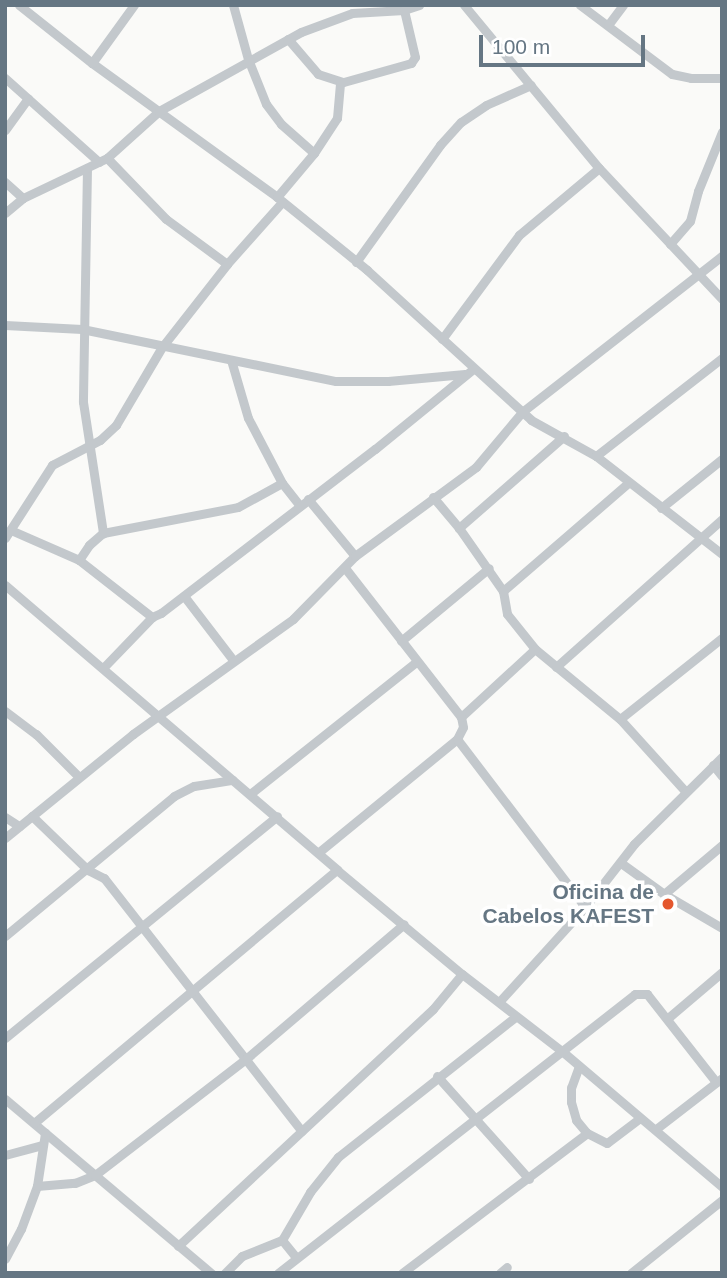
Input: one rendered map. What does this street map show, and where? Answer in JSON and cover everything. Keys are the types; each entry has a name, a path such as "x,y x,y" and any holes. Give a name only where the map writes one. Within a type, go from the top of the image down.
{"street":[{"path":"19,5 92,63 280,199 442,339 469,371 531,420 596,456 722,554"},
{"path":"92,63 134,5"},
{"path":"233,5 248,59 266,104 281,124 314,153"},
{"path":"5,212 23,198 103,160 159,111 288,39 352,13 404,10 419,5"},
{"path":"464,5 599,169 722,299"},
{"path":"580,5 672,74 691,78 722,78"},
{"path":"608,25 623,5"},
{"path":"152,617 79,560 9,534 52,465 109,432 124,414 145,373 162,348 280,199 337,118 338,86 343,82 411,63 416,51 404,10"},
{"path":"288,39 318,74 343,82"},
{"path":"5,78 103,160 166,219 227,264"},
{"path":"356,262 440,145 461,122 486,105 531,85"},
{"path":"5,130 28,98"},
{"path":"670,244 690,221 698,191 722,132"},
{"path":"87,168 82,329 83,402 103,533"},
{"path":"442,339 519,235 599,169"},
{"path":"5,182 23,198"},
{"path":"5,838 78,776 156,716 293,619 355,556 475,467 522,412 722,256"},
{"path":"5,325 82,329 162,348 336,381 388,381 469,371"},
{"path":"596,456 722,358"},
{"path":"232,360 248,418 282,482 355,556"},
{"path":"103,668 152,617 184,596 304,503 469,371"},
{"path":"459,528 564,436"},
{"path":"661,508 722,459"},
{"path":"79,560 89,545 103,533 238,507 282,482"},
{"path":"503,591 628,483"},
{"path":"433,497 489,568 503,591 507,614 536,649 620,719 686,792"},
{"path":"556,667 722,519"},
{"path":"319,852 457,739 463,727 461,717 345,568"},
{"path":"401,641 489,568"},
{"path":"5,585 337,870 720,1182"},
{"path":"184,596 233,660"},
{"path":"620,719 722,638"},
{"path":"461,717 536,649"},
{"path":"250,794 417,661"},
{"path":"5,711 36,734 78,776"},
{"path":"457,739 585,907"},
{"path":"499,1002 585,907 634,844 722,757"},
{"path":"713,765 722,776"},
{"path":"5,936 88,870 174,796 194,786 233,780"},
{"path":"5,1038 277,816"},
{"path":"5,817 19,827"},
{"path":"32,817 88,870 104,878 302,1131"},
{"path":"664,894 722,845"},
{"path":"621,863 664,894 722,928"},
{"path":"34,1124 337,870"},
{"path":"37,1186 75,1183 94,1175 247,1058 404,924"},
{"path":"668,1018 722,972"},
{"path":"178,1246 433,1009 462,974"},
{"path":"278,1273 635,993 647,994 719,1080 656,1129"},
{"path":"225,1273 242,1256 282,1240 327,1168 437,1076 515,1017"},
{"path":"579,1066 571,1088 571,1102 576,1120 587,1133 607,1143 640,1118"},
{"path":"437,1076 529,1179"},
{"path":"5,1099 207,1272"},
{"path":"5,1259 21,1230 37,1186 45,1133"},
{"path":"402,1273 587,1133"},
{"path":"5,1154 43,1145"},
{"path":"632,1273 722,1200"},
{"path":"282,1240 296,1257"}],"place":[{"name":"Oficina de Cabelos KAFEST","path":"668,904"}]}
